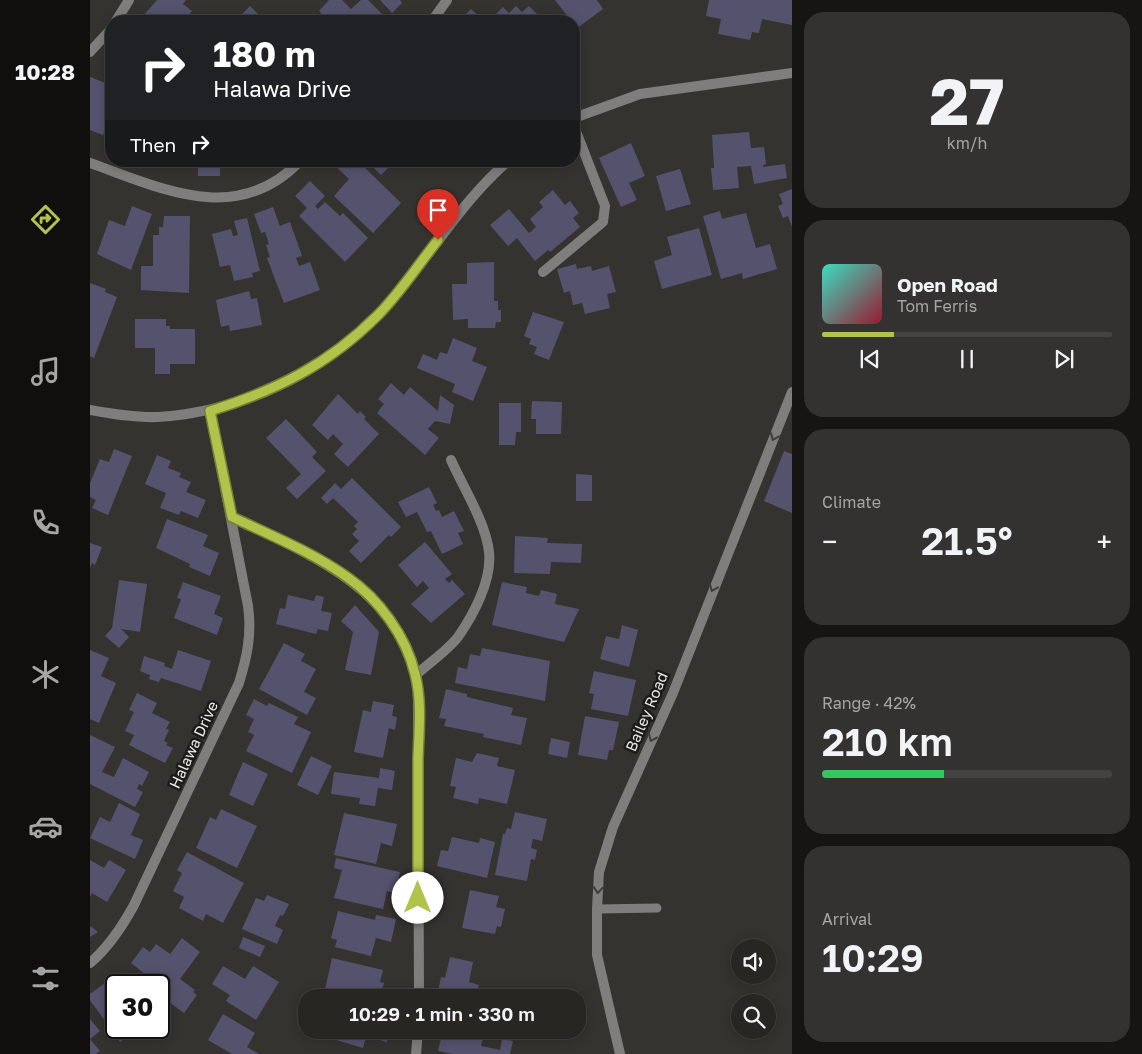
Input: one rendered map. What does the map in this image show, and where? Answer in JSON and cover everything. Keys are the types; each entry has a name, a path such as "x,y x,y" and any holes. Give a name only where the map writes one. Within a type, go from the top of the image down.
{"street":[{"path":"120,15 130,0"},
{"path":"436,15 447,0"},
{"path":"90,52 105,36"},
{"path":"580,115 595,108 648,93 792,73"},
{"path":"543,272 603,222 605,206 580,141"},
{"path":"90,163 176,194 200,198 228,198 252,193 275,182 293,167"},
{"path":"90,410 156,417 210,411 255,397 306,372 343,347 379,313 461,211 501,167"},
{"name":"Bailey Road","path":"620,1054 597,955 596,909 600,872 613,827 672,693 792,392"},
{"name":"Halawa Drive","path":"90,963 102,953 120,930 134,905 239,683 249,652 251,628 232,517 210,411"},
{"path":"416,675 458,637 476,606 487,578 489,552 481,526 451,460"},
{"path":"232,517 320,560 348,577 371,597 390,621 406,646 416,675 418,709 419,989"},
{"path":"416,1054 417,1039"}],"lane":[{"path":"596,909 657,908"}],"building":[{"path":"157,0 186,0 183,4 192,11 189,15 144,15"},
{"path":"329,0 342,0 351,9 361,0 368,0 383,15 323,15 319,11"},
{"path":"380,0 400,0 402,3 392,13"},
{"path":"555,0 597,0 603,9 580,26 580,15 566,15"},
{"path":"709,0 792,0 792,25 762,19 759,33 752,32 750,40 718,34 721,19 706,16"},
{"path":"250,6 259,15 241,15"},
{"path":"516,6 522,12 529,6 538,15 495,15 503,7 509,13"},
{"path":"471,9 478,15 465,15"},
{"path":"90,77 105,83 105,130 103,135 90,130"},
{"path":"749,132 751,148 764,147 766,164 763,167 785,164 787,178 754,184 751,166 737,167 739,188 713,190 711,168 714,168 712,135"},
{"path":"631,143 645,176 629,183 637,200 621,207 599,158"},
{"path":"198,167 220,167 220,176 198,176"},
{"path":"336,167 364,167 401,203 373,233 334,196 349,179"},
{"path":"373,167 389,167 381,175"},
{"path":"680,169 691,204 666,211 656,176"},
{"path":"310,181 325,196 315,206 318,209 325,202 340,216 343,213 368,238 345,262 299,216 307,208 295,196"},
{"path":"792,189 792,227 788,216 783,218 778,206 783,204 779,194"},
{"path":"553,190 565,205 570,201 579,213 573,218 580,227 550,252 548,250 535,261 517,238 508,246 490,225 509,209 529,233 536,227 530,219 543,207 539,202"},
{"path":"132,206 152,214 131,270 97,254 109,220 125,226"},
{"path":"273,207 280,226 290,222 302,256 296,258 299,266 310,262 320,290 284,303 267,258 270,257 266,245 269,244 265,232 261,233 254,214"},
{"path":"720,211 722,219 746,213 756,248 770,244 777,269 743,279 742,273 721,279 703,216"},
{"path":"164,216 190,216 189,293 141,290 141,266 153,266 153,235 159,235 159,227 163,227"},
{"path":"247,218 260,271 252,273 253,277 234,281 230,265 220,267 212,234 231,229 233,236 238,235 234,221"},
{"path":"699,228 712,275 662,289 654,261 672,255 667,237"},
{"path":"494,262 494,301 498,301 498,310 501,310 501,322 496,322 495,328 468,328 468,319 453,320 452,284 467,284 467,263"},
{"path":"576,264 577,269 591,266 592,271 609,266 616,292 607,294 610,308 585,314 582,303 573,305 570,291 564,293 557,269"},
{"path":"90,283 106,289 105,292 117,297 94,358 90,356"},
{"path":"249,291 251,299 257,298 262,325 230,331 229,325 221,327 216,300"},
{"path":"533,312 564,322 549,360 534,354 537,347 529,344 531,339 524,336"},
{"path":"135,319 166,319 166,326 170,326 170,329 195,329 195,364 170,364 170,374 155,374 155,348 135,348"},
{"path":"453,338 477,348 472,361 487,367 473,401 452,392 455,384 417,368 423,354 437,360 440,352 447,354"},
{"path":"391,383 404,395 410,387 438,411 440,395 454,405 450,424 435,421 428,429 439,438 425,455 377,413 384,404 378,399"},
{"path":"338,394 358,414 360,411 366,417 364,419 379,434 348,467 334,454 343,444 333,434 328,440 312,425"},
{"path":"532,401 562,402 561,434 536,434 536,419 531,419"},
{"path":"499,403 521,403 521,432 516,432 515,445 499,445"},
{"path":"286,419 317,452 312,457 326,471 297,499 286,488 301,474 266,438"},
{"path":"114,449 132,456 108,515 92,508 96,500 90,497 90,483 100,459 109,462"},
{"path":"784,451 792,454 792,513 764,501"},
{"path":"157,455 171,461 168,468 181,473 179,477 191,482 186,492 206,500 198,518 181,511 179,515 160,508 166,493 145,484"},
{"path":"576,474 592,475 592,501 576,501"},
{"path":"352,478 401,527 391,537 389,535 361,563 349,551 359,541 352,534 357,529 354,526 358,522 333,498 327,504 321,498 335,483 341,489"},
{"path":"429,487 437,503 433,505 436,511 439,510 442,517 454,511 464,531 458,533 463,544 442,554 431,531 427,532 417,512 406,517 398,502"},
{"path":"167,519 208,535 203,546 219,553 210,576 189,567 190,564 156,548"},
{"path":"515,536 548,538 547,543 582,544 581,563 551,562 550,574 514,573"},
{"path":"425,542 452,574 445,579 449,583 452,580 465,594 431,623 411,604 429,588 423,581 417,587 398,565"},
{"path":"90,543 102,547 95,565 92,563 90,568"},
{"path":"119,580 147,584 140,632 121,629 129,637 119,648 105,636 112,628"},
{"path":"183,582 221,596 214,614 223,618 217,635 174,618 181,599 177,598"},
{"path":"502,582 527,587 526,593 539,596 541,590 557,594 555,604 579,609 564,642 492,625"},
{"path":"288,595 314,601 316,595 324,597 321,611 332,613 328,631 318,629 316,634 276,624 280,608 285,609"},
{"path":"355,605 379,632 371,675 345,670 353,632 341,621"},
{"path":"622,625 638,630 629,667 600,659 606,636 619,639"},
{"path":"284,643 305,654 301,661 316,669 304,692 316,698 307,715 259,689"},
{"path":"482,648 550,661 545,701 455,683 458,667 467,669 470,654 480,656"},
{"path":"90,650 109,658 101,676 116,683 99,723 90,719"},
{"path":"178,650 211,661 201,691 161,678 159,682 149,679 150,675 140,671 144,656 165,663 164,666 172,669"},
{"path":"594,671 636,680 628,716 591,709 594,694 589,693"},
{"path":"446,689 467,694 467,697 513,708 511,715 527,718 521,745 483,737 484,734 444,726 446,719 439,718"},
{"path":"137,693 157,703 152,713 170,722 166,729 169,730 164,741 168,743 166,745 173,748 165,763 129,745 134,735 125,731 134,712 129,710"},
{"path":"254,699 267,706 269,703 298,717 294,724 311,732 292,773 246,751 254,735 248,732 254,719 246,715"},
{"path":"373,701 394,705 392,716 397,717 395,730 389,728 383,758 354,752 363,710 371,712"},
{"path":"585,716 619,722 613,750 609,750 607,760 578,755"},
{"path":"90,735 115,747 102,772 114,777 123,758 149,772 142,786 139,784 137,789 143,792 135,807 90,784"},
{"path":"551,738 570,742 567,758 548,754"},
{"path":"477,753 499,758 497,766 515,770 507,804 479,798 478,804 453,798 456,787 450,786 456,758 472,762"},
{"path":"311,756 332,766 318,795 297,785"},
{"path":"243,762 268,774 253,806 229,795"},
{"path":"380,768 395,771 392,790 378,788 375,806 359,804 360,798 331,794 334,772 379,778"},
{"path":"119,803 140,814 131,835 143,840 135,859 90,838 100,817 110,822"},
{"path":"221,809 257,826 237,868 196,848 210,817 216,820"},
{"path":"515,812 547,819 542,841 533,839 531,848 537,850 535,860 531,859 527,881 495,875 503,834 505,834 507,828 511,829"},
{"path":"344,813 397,824 392,846 381,843 376,864 334,855"},
{"path":"452,837 479,843 480,838 495,842 487,878 437,866 441,850 448,851"},
{"path":"187,852 244,883 223,923 206,914 203,921 179,908 184,897 173,891 182,873 177,870"},
{"path":"336,858 400,872 396,893 387,891 383,909 334,898 342,870 334,868"},
{"path":"90,860 104,868 109,860 126,870 107,902 92,893 90,897"},
{"path":"470,890 499,896 496,907 505,909 501,927 497,926 495,934 462,928"},
{"path":"267,895 289,904 283,916 280,915 275,926 283,930 277,944 242,929 256,898 264,901"},
{"path":"338,911 375,920 376,915 396,919 391,942 376,938 371,956 335,947 337,940 331,938"},
{"path":"90,926 98,932 90,937"},
{"path":"243,937 265,946 260,957 239,948"},
{"path":"182,938 200,952 180,979 195,990 193,992 197,995 184,1013 170,1003 170,974 145,974 131,963 143,947 150,952 156,944 170,954"},
{"path":"450,957 473,962 469,982 479,985 478,989 439,989 441,977 445,978"},
{"path":"332,958 383,970 380,982 384,983 382,989 325,989"},
{"path":"223,966 245,979 253,966 279,982 256,1020 226,1001 230,995 212,984"},
{"path":"105,983 105,1021 90,1000 90,994"},
{"path":"223,1014 255,1033 247,1047 259,1054 232,1054 208,1040"},
{"path":"90,1019 100,1031 90,1039"},
{"path":"90,1039 100,1051 96,1054 90,1054"},
{"path":"333,1039 365,1039 363,1048"},
{"path":"376,1039 388,1039 387,1042"},
{"path":"441,1039 483,1039 481,1046 500,1050 502,1039 513,1041 510,1054 453,1054 438,1051"}],"route":[{"path":"418,898 418,709 416,675 406,646 390,621 371,597 348,577 320,560 232,517 210,411 255,397 306,372 343,347 379,313 438,240"}]}
